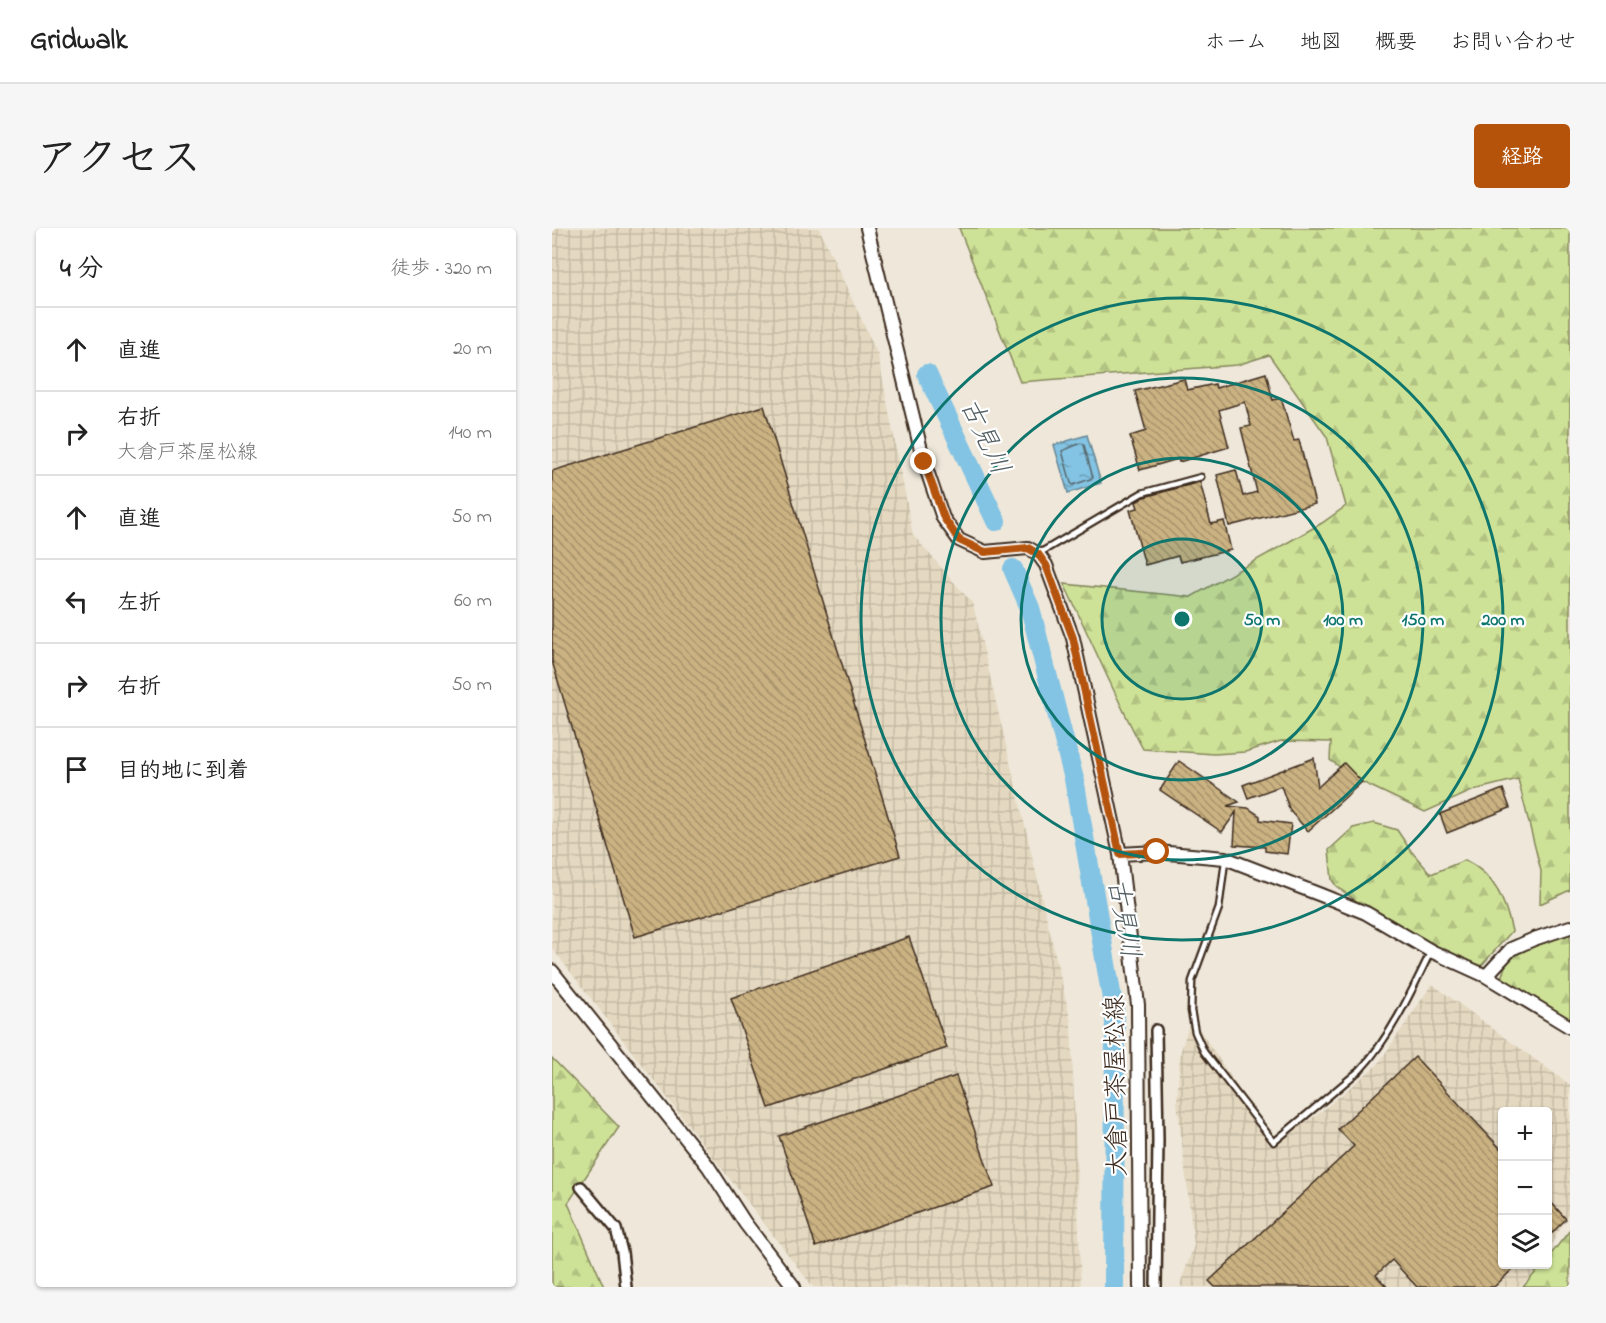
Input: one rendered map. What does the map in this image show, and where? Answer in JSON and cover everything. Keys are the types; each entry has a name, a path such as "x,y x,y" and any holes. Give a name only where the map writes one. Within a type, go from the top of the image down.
{"street":[{"path":"867,228 924,462 944,518 959,540 985,552 1028,548 1038,554"},
{"name":"大倉戸茶屋松線","path":"1038,554 1046,565 1073,638 1120,854 1138,1005 1140,1287"},
{"path":"1120,854 1157,852 1225,858 1366,913 1431,951 1486,976 1570,1028"},
{"path":"1486,976 1511,949 1570,927"},
{"path":"552,971 708,1166 745,1223 794,1287"},
{"path":"1156,1030 1158,1140 1156,1287"},
{"path":"581,1187 616,1229 622,1252 626,1287"}],"lane":[{"path":"1038,554 1142,493 1202,477"},
{"path":"1225,858 1219,908 1192,981 1191,1011 1195,1032 1204,1052 1274,1142 1371,1059 1410,994 1431,951"}],"shaded area":[{"path":"552,228 819,228 878,355 913,535 973,604 1071,1022 1081,1287 813,1287 552,948"},
{"path":"1432,984 1570,1085 1570,1212 1552,1243 1552,1107 1498,1107 1498,1269 1536,1269 1534,1273 1520,1287 1182,1287 1180,1284 1194,1245 1177,1102 1180,1054 1191,1017 1274,1142 1317,1115 1378,1064"}],"green space":[{"path":"959,228 1570,228 1570,890 1540,904 1541,871 1518,779 1474,790 1425,812 1362,782 1330,760 1331,742 1281,741 1245,752 1214,754 1143,749 1064,584 1191,597 1322,523 1346,506 1327,437 1269,355 1237,365 1020,382"},
{"path":"1374,823 1397,830 1431,874 1465,860 1484,873 1497,889 1512,931 1473,975 1429,954 1394,922 1365,907 1336,886 1332,880 1329,850 1353,828"},
{"path":"1570,927 1570,1027 1499,984 1511,949"},
{"path":"552,1058 619,1127 568,1203 604,1287 552,1287"},
{"path":"1570,1230 1570,1287 1523,1287 1539,1269 1552,1269 1552,1253"}],"water":[{"path":"1087,435 1101,483 1068,493 1054,445"}],"building":[{"path":"1266,373 1273,400 1281,398 1294,441 1299,440 1315,504 1229,526 1217,475 1236,470 1243,496 1257,492 1241,428 1251,426 1245,402 1219,410 1229,447 1179,462 1178,459 1140,470 1130,436 1146,431 1135,391 1184,379 1187,390 1215,384 1216,388"},
{"path":"764,406 900,856 635,937 552,661 552,471"},
{"path":"1200,482 1211,524 1224,521 1231,550 1180,562 1178,556 1145,565 1130,510 1138,508 1136,502 1144,497"},
{"path":"1314,758 1318,787 1344,763 1362,782 1308,831 1290,811 1281,786 1248,798 1243,785"},
{"path":"1179,761 1239,802 1227,806 1248,808 1260,816 1260,820 1291,824 1287,854 1265,851 1265,847 1234,845 1236,812 1222,832 1160,790"},
{"path":"1503,789 1510,808 1447,833 1440,814"},
{"path":"909,937 947,1048 769,1108 731,998"},
{"path":"1415,1057 1498,1146 1498,1269 1513,1269 1494,1287 1417,1287 1392,1260 1376,1275 1387,1287 1215,1287 1209,1281 1354,1146 1338,1129"},
{"path":"956,1076 994,1187 816,1247 779,1136"},
{"path":"1552,1203 1566,1219 1552,1233"}],"waterway":[{"name":"古見川","path":"927,374 996,521"},
{"name":"古見川","path":"1013,569 1030,608 1074,779 1115,1016 1114,1287"}],"route":[{"path":"924,462 944,518 959,540 985,552 1028,548 1038,554 1046,565 1073,638 1120,854 1157,852"}]}
